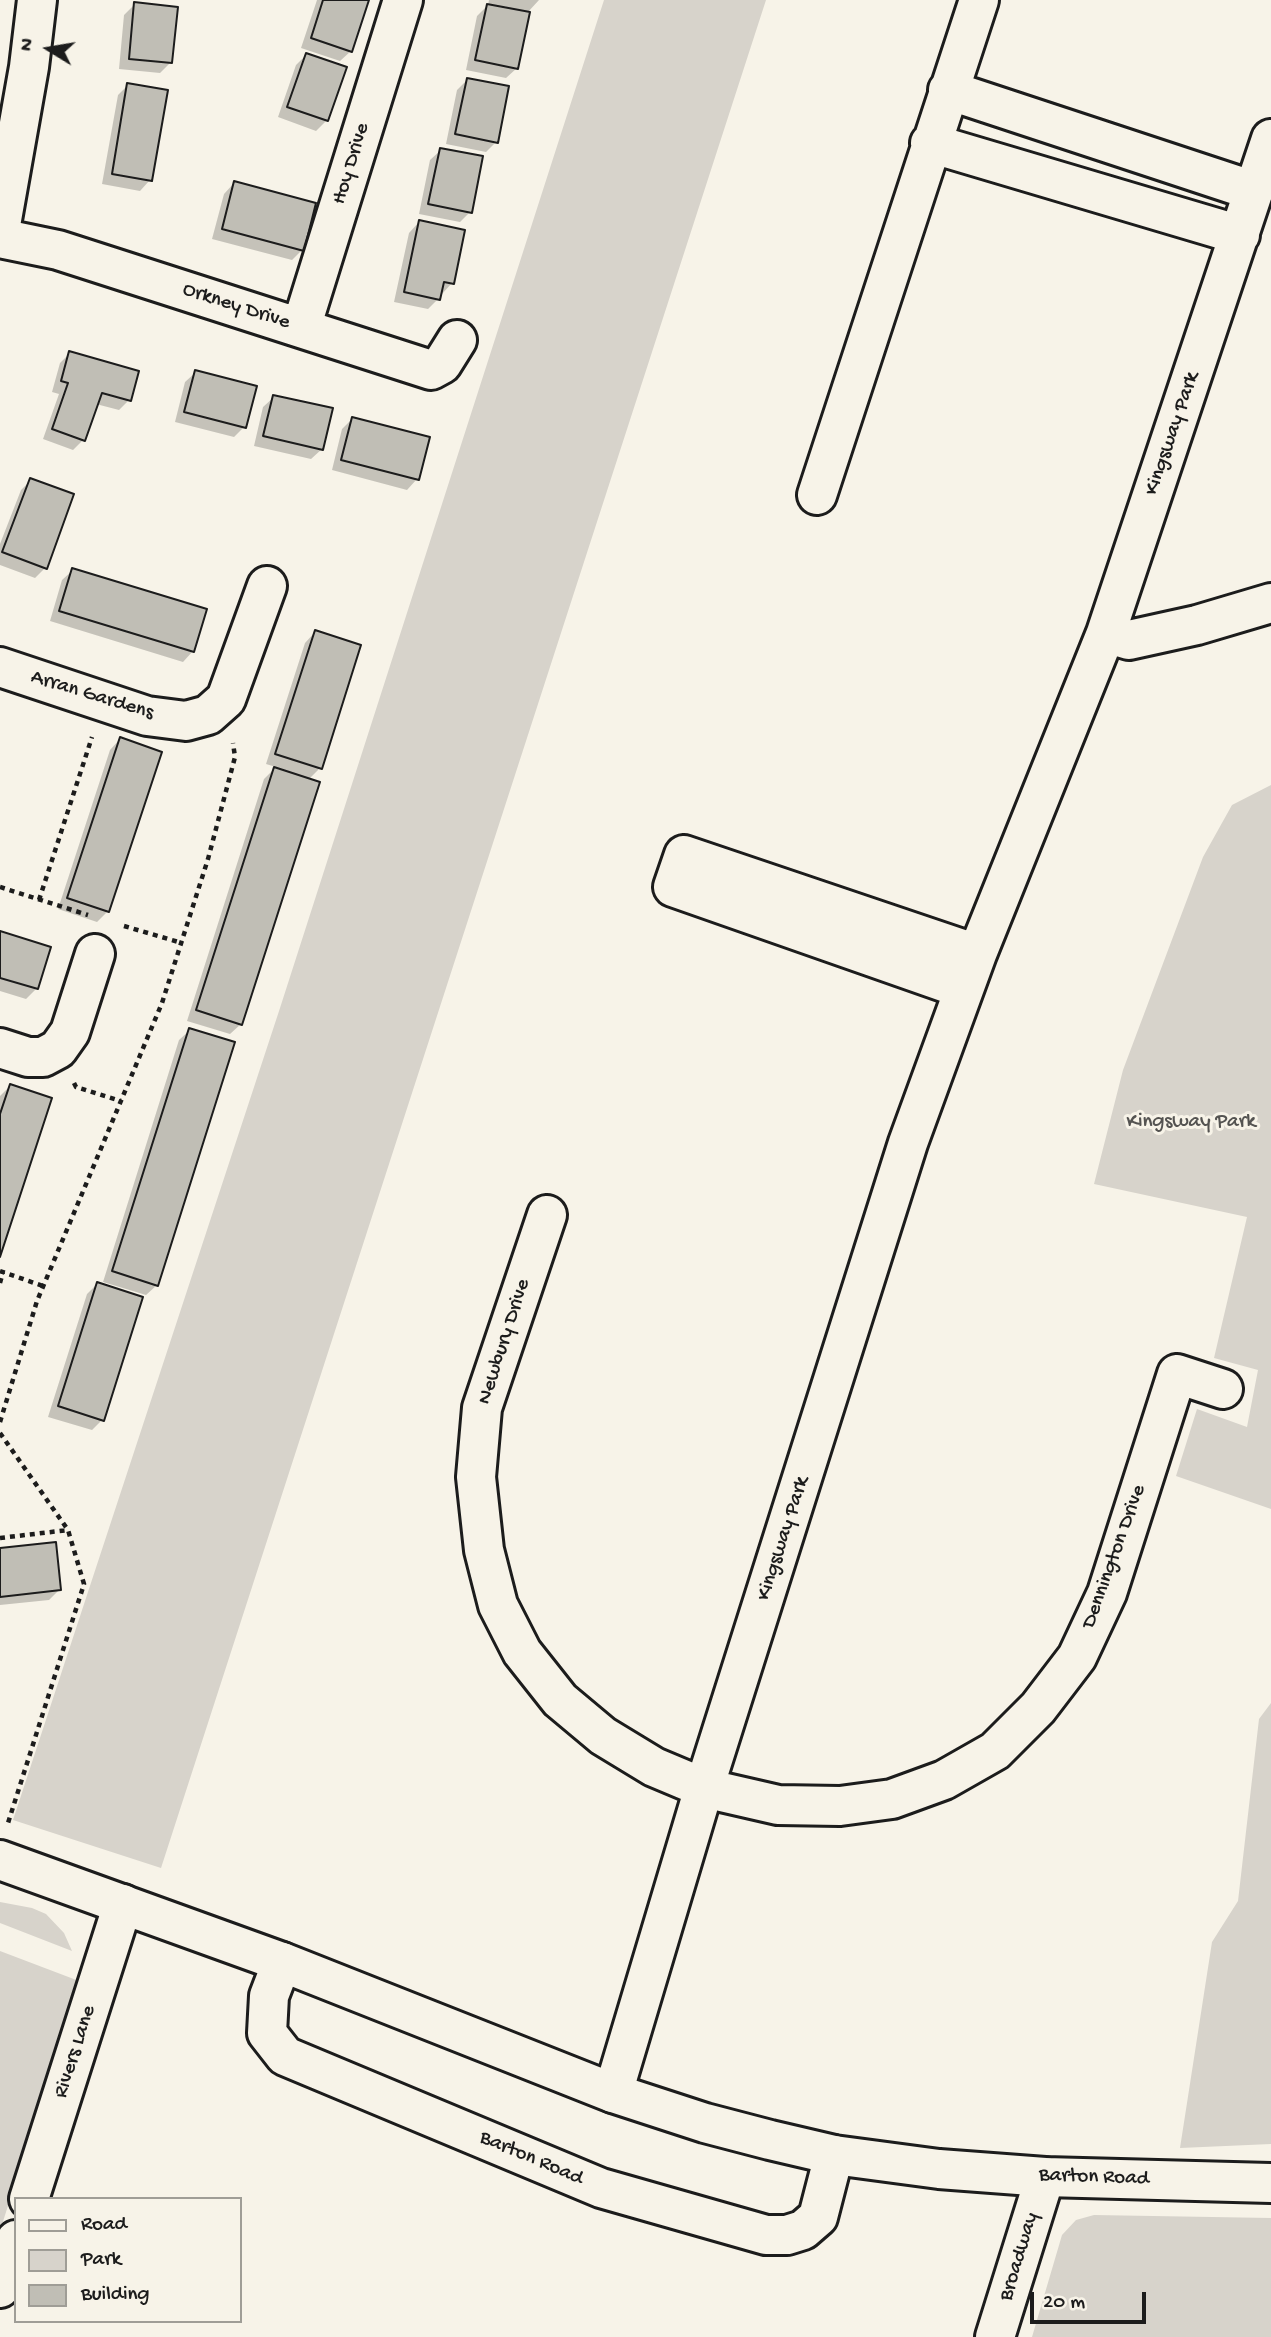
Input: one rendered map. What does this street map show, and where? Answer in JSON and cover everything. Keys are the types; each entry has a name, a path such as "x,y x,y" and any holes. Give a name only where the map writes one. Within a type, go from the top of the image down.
{"street":[{"path":"0,231 29,67 37,0"},
{"name":"Hoy Drive","path":"300,328 403,0"},
{"path":"817,495 979,0"},
{"path":"948,90 1254,191"},
{"name":"Kingsway Park","path":"613,2093 705,1788 908,1143 977,954 1107,634 1271,139"},
{"path":"930,143 1240,235"},
{"name":"Orkney Drive","path":"0,238 58,250 431,370 442,363 457,340"},
{"path":"226,699 267,586"},
{"path":"1107,634 1129,640 1198,625 1271,603"},
{"name":"Arran Gardens","path":"0,667 147,716 186,721 208,715 226,699"},
{"path":"964,989 673,887 684,855 977,954"},
{"path":"0,1048 28,1057 43,1057 58,1049 70,1032 95,954"},
{"name":"Newbury Drive","path":"547,1215 482,1408 475,1477 484,1550 498,1605 523,1652 559,1700 603,1736 654,1767 705,1788"},
{"name":"Dennington Drive","path":"705,1788 778,1805 840,1806 892,1799 944,1780 995,1751 1038,1708 1077,1657 1107,1593 1177,1374 1223,1390"},
{"name":"Barton Road","path":"2,1847 123,1904 282,1962 613,2093 705,2123 834,2155 939,2169 1045,2177 1271,2183"},
{"name":"Rivers Lane","path":"30,2197 123,1904"},
{"name":"Barton Road","path":"282,1962 270,1996 267,2033 285,2056 601,2188 766,2235 787,2235 803,2230 818,2217 834,2155"},
{"name":"Broadway","path":"995,2337 1045,2177"},
{"path":"0,2288 14,2246"}],"path":[{"path":"0,1422 43,1286 162,1003 208,859 235,757 226,699"},
{"path":"39,900 104,702"},
{"path":"0,887 92,916"},
{"path":"0,1283 2,1272 43,1286"},
{"path":"0,1433 68,1530 84,1584 2,1847"},
{"path":"0,1538 68,1530"}],"green space":[{"path":"604,0 766,0 161,1868 13,1820 280,1008"},
{"name":"Kingsway Park","path":"1271,785 1271,1509 1176,1476 1197,1409 1247,1427 1258,1370 1214,1358 1247,1217 1094,1184 1123,1070 1203,857 1232,805"},
{"path":"1271,1703 1271,2144 1180,2148 1212,1942 1238,1901 1259,1719"},
{"path":"0,1902 32,1908 46,1914 64,1933 72,1951 0,1923"},
{"path":"0,1951 79,1981 0,2231"},
{"path":"1094,2215 1271,2218 1271,2337 1032,2337 1062,2235 1076,2220"}],"building":[{"path":"323,0 369,0 352,52 311,38"},
{"path":"134,2 178,7 172,63 129,59"},
{"path":"487,4 530,12 518,69 475,60"},
{"path":"306,53 347,67 328,121 287,107"},
{"path":"467,78 509,86 498,143 455,134"},
{"path":"127,83 168,90 152,181 112,174"},
{"path":"440,148 483,156 472,213 428,204"},
{"path":"234,181 316,203 304,251 222,229"},
{"path":"419,220 465,230 454,284 444,282 440,300 404,292"},
{"path":"69,351 139,371 131,401 102,393 85,441 52,429 68,383 61,381"},
{"path":"195,370 257,386 246,428 184,412"},
{"path":"273,395 333,408 323,450 263,436"},
{"path":"352,417 430,437 419,480 341,460"},
{"path":"30,478 74,494 47,569 2,552"},
{"path":"72,568 207,609 194,652 59,611"},
{"path":"315,630 361,645 322,769 275,754"},
{"path":"120,737 162,752 109,912 67,898"},
{"path":"274,767 320,782 242,1025 196,1010"},
{"path":"0,931 51,947 38,989 0,978"},
{"path":"189,1028 235,1042 158,1286 112,1271"},
{"path":"10,1084 52,1098 0,1257 0,1114"},
{"path":"97,1282 143,1297 104,1421 58,1406"},
{"path":"56,1542 61,1590 0,1597 0,1548"}]}
